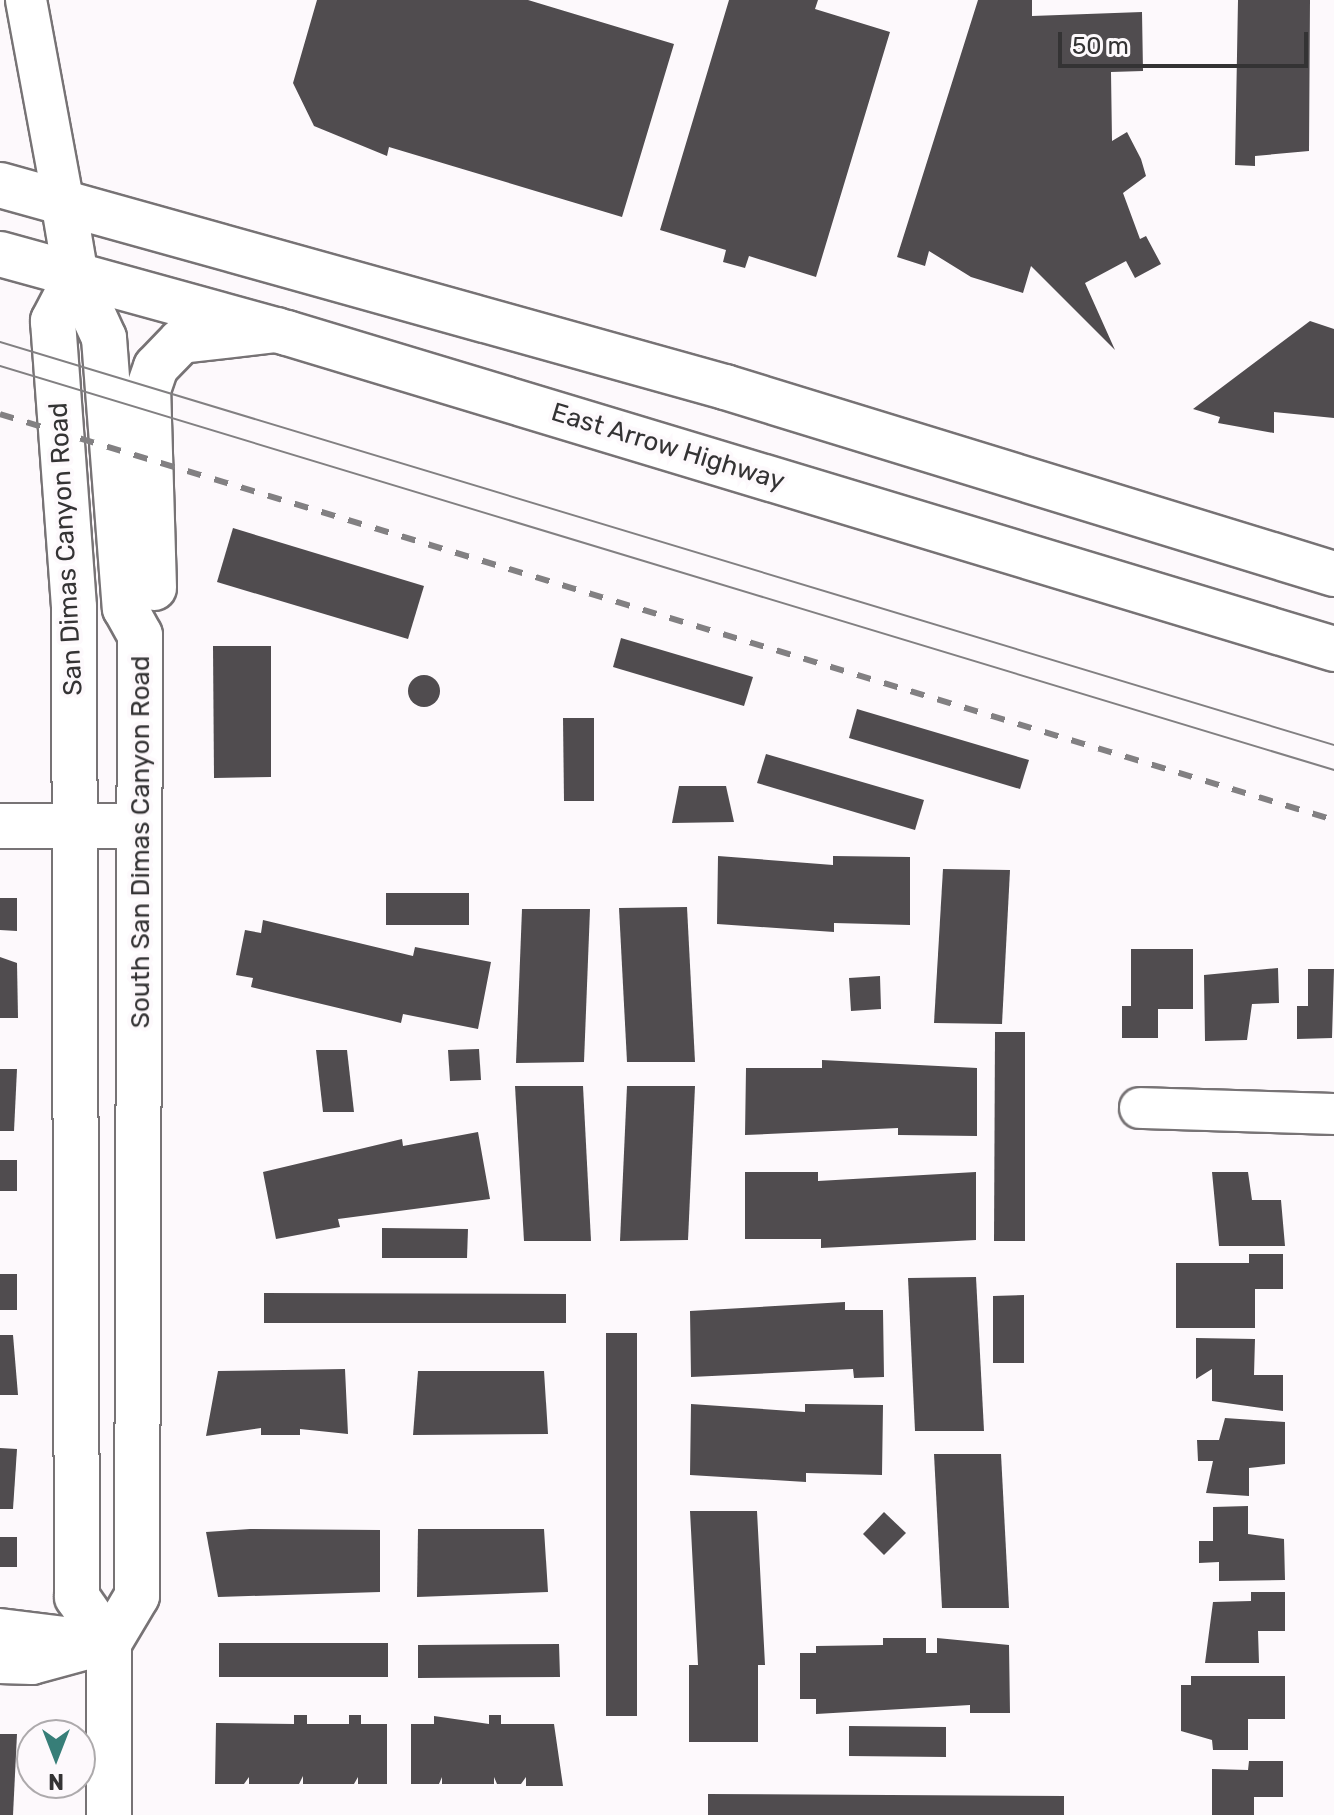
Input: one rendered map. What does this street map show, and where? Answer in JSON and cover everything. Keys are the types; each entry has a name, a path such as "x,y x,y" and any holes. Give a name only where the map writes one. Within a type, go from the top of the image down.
{"main road":[{"path":"0,185 64,206 725,387 1334,574"},
{"name":"South San Dimas Canyon Road","path":"64,206 76,277 104,338 125,608 140,635 137,1596 109,1643"},
{"name":"East Arrow Highway","path":"0,254 276,330 1334,649"},
{"name":"San Dimas Canyon Road","path":"75,826 74,607 53,321 76,277"},
{"path":"140,635 155,610 148,390 156,367 181,341 276,330"},
{"path":"0,826 138,826"},
{"path":"75,826 77,1597 109,1643 109,1815"}],"street":[{"name":"South San Dimas Canyon Road","path":"26,0 64,206"},
{"path":"1140,1108 1334,1114"},
{"path":"0,1629 109,1643"},
{"path":"0,1663 32,1664 109,1643"}],"building":[{"path":"317,0 528,0 674,44 622,217 389,147 387,156 314,126 293,83"},
{"path":"729,0 818,0 815,9 890,32 816,277 749,256 745,268 723,262 726,250 660,230"},
{"path":"978,0 1032,0 1032,16 1142,12 1143,71 1111,72 1112,141 1127,132 1141,159 1146,176 1123,193 1140,239 1146,236 1161,264 1135,278 1126,261 1085,283 1115,350 1031,266 1023,293 971,277 929,251 925,266 897,257"},
{"path":"1238,0 1310,0 1309,151 1255,156 1255,166 1235,165"},
{"path":"1310,321 1334,329 1334,418 1274,412 1274,433 1218,423 1220,417 1193,409"},
{"path":"233,528 424,586 408,639 217,582"},
{"path":"621,638 753,677 744,706 613,667"},
{"path":"213,646 271,646 271,777 214,778"},
{"path":"424,675 435,680 440,691 435,702 424,707 413,702 408,691 413,680"},
{"path":"857,709 1029,760 1020,789 849,738"},
{"path":"563,718 594,718 594,801 564,801"},
{"path":"766,754 924,800 915,830 757,783"},
{"path":"679,786 726,786 734,822 672,823"},
{"path":"718,856 833,865 833,856 910,857 910,925 834,923 834,932 717,924"},
{"path":"943,869 1010,870 1002,1024 934,1023"},
{"path":"386,893 469,893 469,925 386,925"},
{"path":"0,898 17,898 17,931 0,930"},
{"path":"687,907 695,1062 627,1062 619,908"},
{"path":"522,909 590,909 584,1062 516,1063"},
{"path":"263,920 413,956 415,947 491,962 478,1029 403,1014 401,1023 251,987 253,978 236,975 245,930 261,933"},
{"path":"1131,949 1193,949 1193,1009 1158,1009 1158,1038 1122,1038 1122,1006 1131,1006"},
{"path":"0,957 17,963 18,1018 0,1018"},
{"path":"1278,968 1279,1003 1252,1004 1247,1040 1205,1041 1204,975"},
{"path":"1308,969 1334,969 1332,1038 1297,1039 1297,1006 1308,1006"},
{"path":"880,976 881,1009 851,1011 849,978"},
{"path":"995,1032 1025,1032 1025,1241 994,1241"},
{"path":"479,1049 481,1080 450,1081 448,1050"},
{"path":"316,1050 347,1050 354,1112 323,1112"},
{"path":"822,1060 977,1068 977,1136 898,1135 898,1128 745,1135 746,1068 822,1068"},
{"path":"0,1069 17,1069 14,1131 0,1131"},
{"path":"515,1086 583,1086 591,1241 524,1241"},
{"path":"627,1086 695,1086 688,1240 620,1241"},
{"path":"478,1132 490,1199 338,1219 340,1227 276,1239 263,1172 402,1139 403,1146"},
{"path":"0,1160 17,1160 17,1191 0,1191"},
{"path":"745,1172 818,1172 818,1181 976,1172 976,1240 821,1248 821,1239 745,1239"},
{"path":"1212,1172 1248,1172 1252,1200 1281,1200 1285,1246 1219,1246"},
{"path":"382,1228 468,1229 467,1258 382,1258"},
{"path":"1249,1254 1283,1254 1283,1289 1255,1289 1255,1328 1176,1328 1176,1263 1249,1263"},
{"path":"0,1274 17,1274 17,1310 0,1310"},
{"path":"976,1277 984,1431 915,1431 908,1278"},
{"path":"264,1293 566,1294 566,1323 264,1323"},
{"path":"1024,1295 1024,1363 993,1363 993,1296"},
{"path":"845,1302 845,1310 883,1310 884,1377 854,1378 853,1369 691,1377 690,1311"},
{"path":"606,1333 637,1333 637,1716 606,1716"},
{"path":"0,1335 13,1335 18,1395 0,1395"},
{"path":"1196,1338 1255,1339 1254,1375 1283,1375 1283,1411 1212,1401 1212,1369 1196,1379"},
{"path":"345,1369 348,1434 300,1429 300,1435 261,1435 261,1428 206,1436 218,1371"},
{"path":"418,1371 544,1371 548,1434 413,1435"},
{"path":"691,1404 805,1412 805,1404 883,1405 882,1475 806,1473 806,1482 690,1475"},
{"path":"1225,1418 1285,1422 1285,1464 1249,1468 1249,1496 1206,1493 1213,1461 1198,1461 1197,1440 1219,1440"},
{"path":"0,1448 17,1449 13,1509 0,1509"},
{"path":"934,1454 1001,1454 1009,1608 942,1608"},
{"path":"1248,1506 1248,1534 1284,1539 1285,1580 1219,1581 1219,1562 1199,1563 1199,1541 1213,1541 1213,1507"},
{"path":"690,1511 757,1511 765,1665 758,1665 758,1742 689,1742 689,1665 698,1665"},
{"path":"884,1512 906,1533 884,1555 863,1534"},
{"path":"250,1529 380,1530 380,1592 218,1597 206,1532"},
{"path":"418,1529 544,1529 548,1592 417,1597"},
{"path":"0,1537 17,1537 17,1567 0,1567"},
{"path":"1251,1592 1285,1592 1285,1631 1258,1631 1259,1663 1205,1663 1213,1602 1251,1601"},
{"path":"883,1638 926,1638 926,1653 937,1653 937,1638 1009,1645 1010,1713 970,1713 970,1705 816,1714 816,1699 800,1699 800,1653 816,1653 816,1646 883,1645"},
{"path":"219,1643 388,1643 388,1677 219,1677"},
{"path":"559,1644 560,1677 418,1678 418,1645"},
{"path":"1191,1676 1285,1676 1285,1719 1248,1719 1248,1750 1213,1750 1212,1740 1181,1731 1181,1685 1191,1685"},
{"path":"294,1715 307,1715 307,1724 349,1724 349,1715 361,1715 361,1724 387,1724 387,1784 358,1784 358,1777 354,1784 303,1784 303,1776 299,1784 249,1784 249,1777 244,1784 215,1784 216,1723 294,1724"},
{"path":"489,1715 501,1715 501,1724 554,1724 563,1786 526,1786 526,1777 521,1784 497,1784 494,1777 494,1784 442,1784 442,1777 439,1784 411,1784 411,1724 434,1724 434,1716 489,1724"},
{"path":"849,1726 946,1727 946,1757 849,1756"},
{"path":"0,1734 16,1734 13,1815 0,1815"},
{"path":"1249,1761 1283,1761 1283,1797 1254,1797 1254,1815 1212,1815 1212,1769 1248,1770"},
{"path":"708,1794 1064,1796 1064,1815 708,1815"}],"tram line":[{"path":"0,342 1334,745"},
{"path":"0,366 1334,770"}],"railway":[{"path":"0,414 1334,820"}]}
